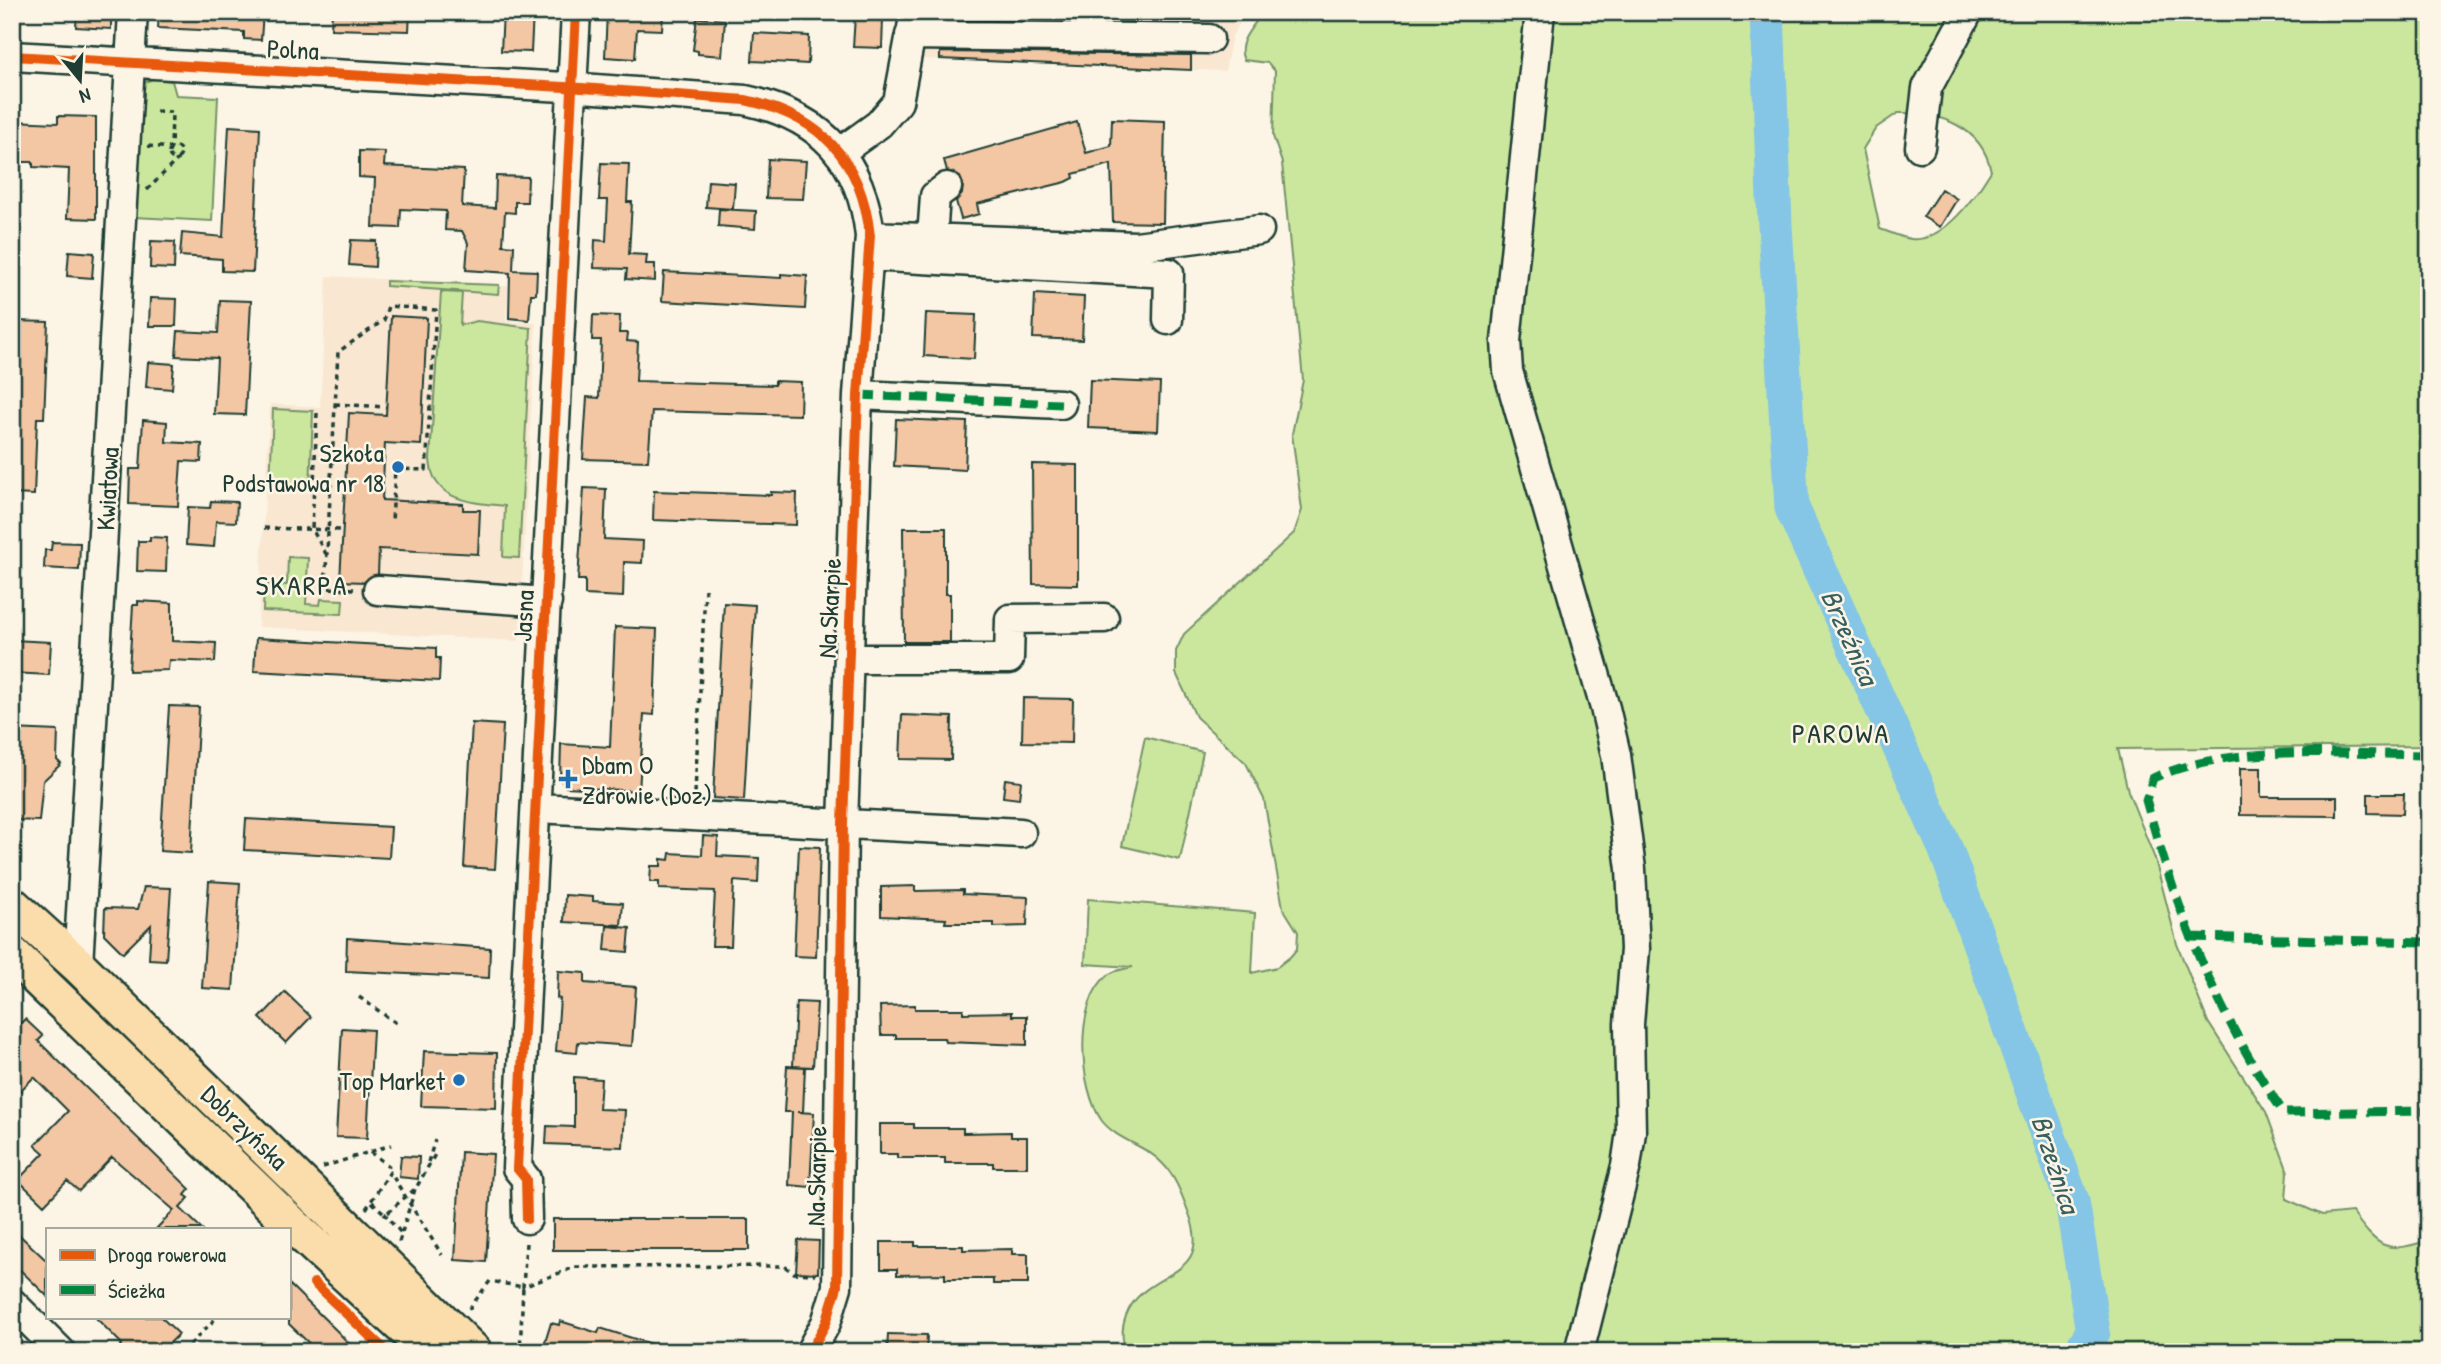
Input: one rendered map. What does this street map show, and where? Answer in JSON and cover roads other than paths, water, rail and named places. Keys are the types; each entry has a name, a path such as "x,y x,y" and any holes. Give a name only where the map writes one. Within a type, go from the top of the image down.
{"main road":[{"name":"Dobrzyńska","path":"12,905 78,965 474,1352"},
{"name":"Dobrzyńska","path":"12,954 300,1232 430,1352"}],"street":[{"name":"Kwiatowa","path":"78,965 133,12"},
{"name":"Jasna","path":"527,1219 526,1179 517,1168 576,12"},
{"path":"1539,12 1506,341 1508,371 1586,631 1616,755 1632,869 1635,949 1629,1024 1631,1132 1626,1166 1579,1352"},
{"path":"1920,147 1927,88 1968,12"},
{"path":"839,153 879,124 898,102 913,24 1209,38"},
{"name":"Polna","path":"12,57 572,87"},
{"name":"Na Skarpie","path":"572,87 745,100 771,106 807,122 839,153 859,188 867,212 870,246 858,395 843,824 837,1287 826,1323 810,1352"},
{"path":"932,237 935,196 947,187"},
{"path":"870,246 932,237 1137,237 1259,230"},
{"path":"870,246 1169,273 1168,320"},
{"path":"858,395 1061,404"},
{"path":"378,590 547,602"},
{"path":"849,659 1009,659 1010,619 1104,618"},
{"path":"537,808 1021,833"},
{"path":"12,1303 61,1352"}],"waterway":[{"name":"Brzeźnica","path":"1767,12 1775,225 1792,508 1946,850 2072,1201 2093,1332 2080,1352"}],"place":[{"name":"Szkoła Podstawowa nr 18","path":"398,467"},
{"name":"Dbam O Zdrowie (Doz)","path":"568,779"},
{"name":"Top Market","path":"459,1080"}],"district":[{"name":"SKARPA","path":"302,585"},
{"name":"PAROWA","path":"1841,733"}]}
